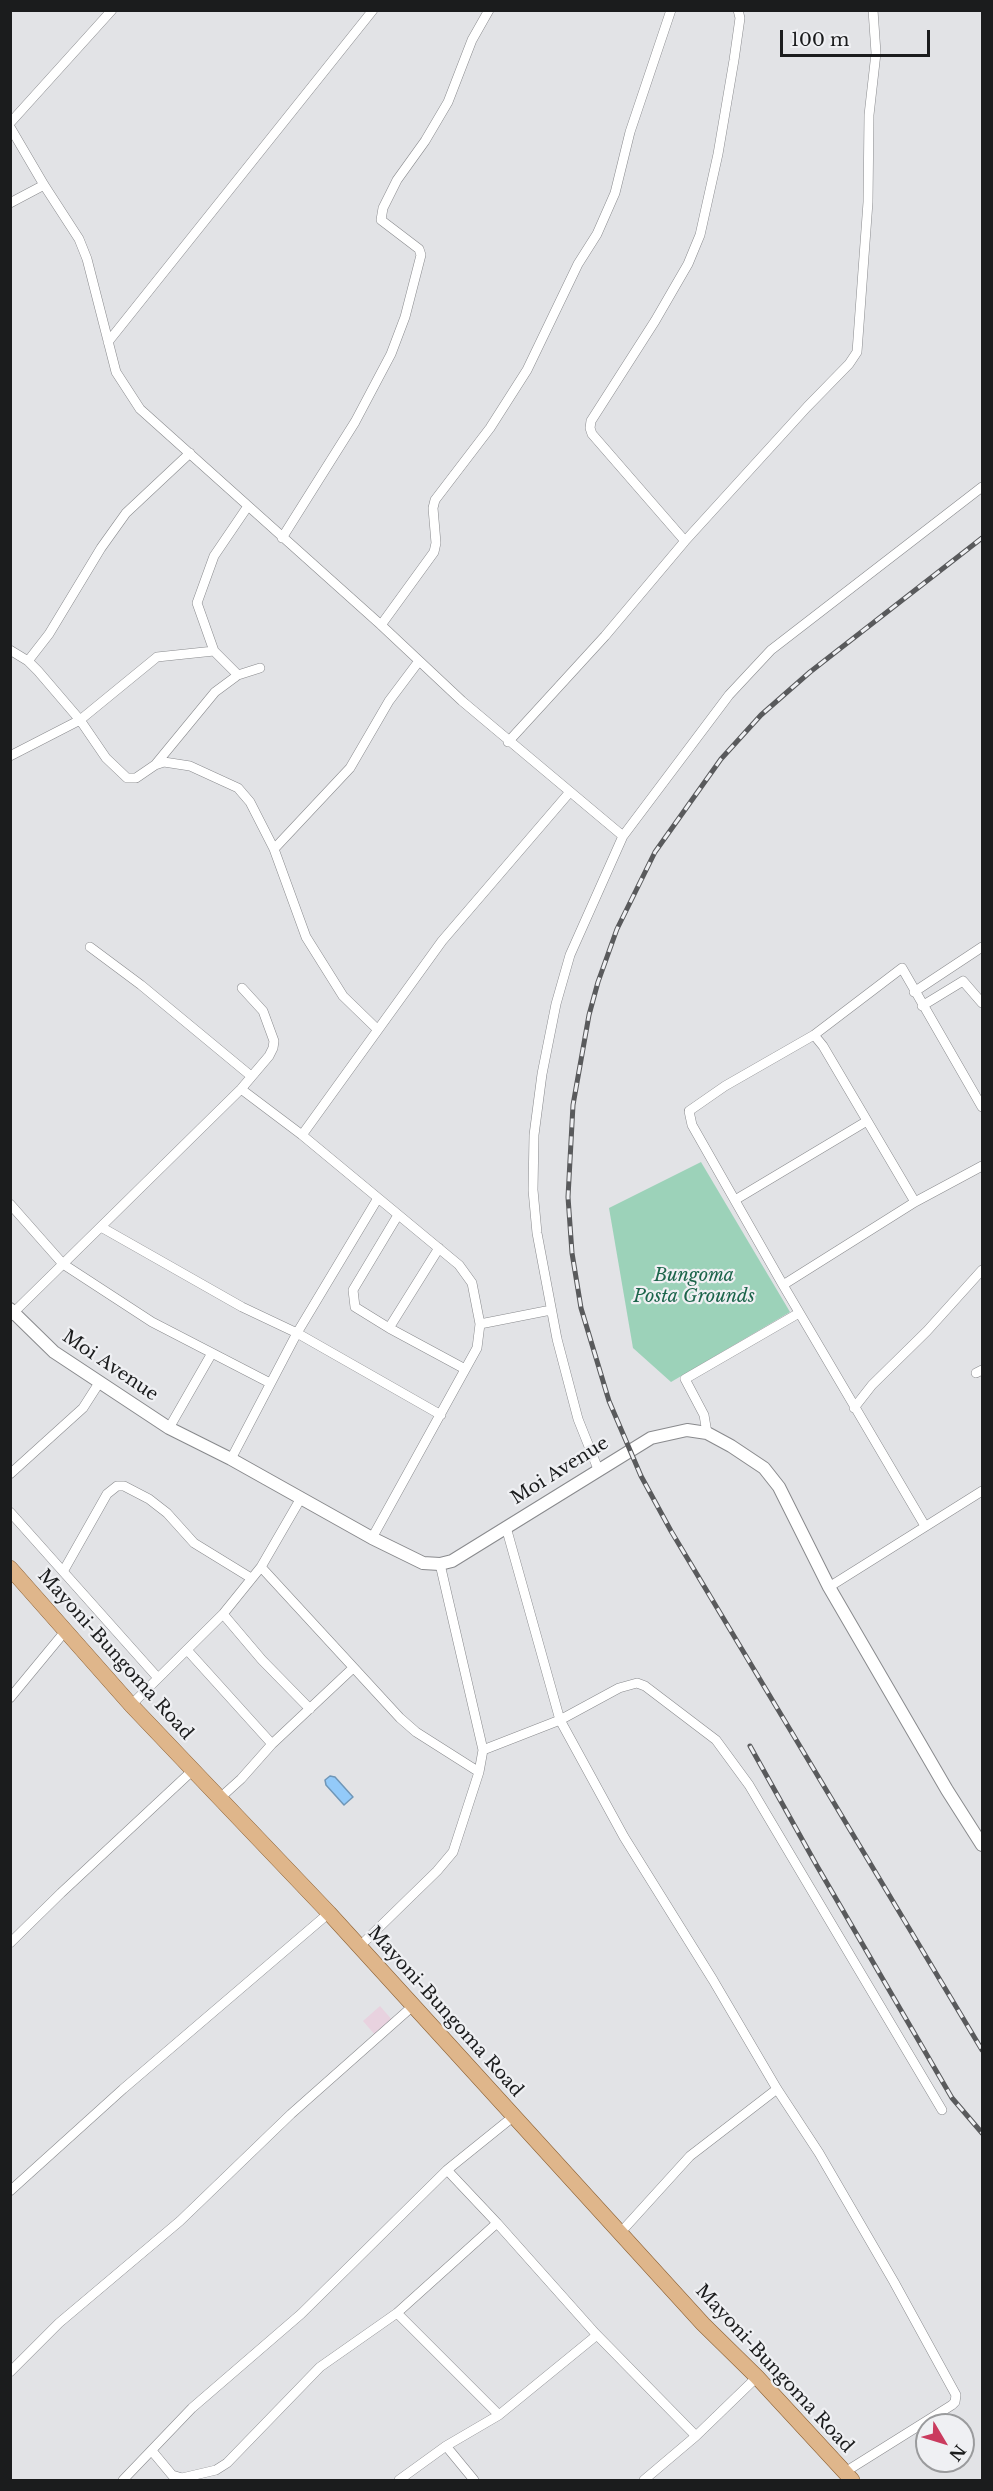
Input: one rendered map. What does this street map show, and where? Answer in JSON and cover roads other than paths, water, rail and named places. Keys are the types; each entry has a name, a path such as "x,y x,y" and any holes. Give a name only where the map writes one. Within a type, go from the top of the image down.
{"main road":[{"name":"Mayoni-Bungoma Road","path":"10,1568 67,1629 131,1705 329,1913 703,2324 757,2377 848,2476"}],"street":[{"path":"112,10 10,125 44,185 79,239 87,259 116,372 140,409 508,742 623,836"},
{"path":"108,342 373,10"},
{"path":"282,538 355,422 391,354 405,317 421,255 419,249 381,220 383,208 397,180 425,141 448,102 462,71 471,40 489,10"},
{"path":"381,625 434,552 436,543 433,508 435,500 490,428 527,370 578,264 597,234 615,193 630,132 671,10"},
{"path":"685,541 592,434 590,428 591,421 655,321 688,264 699,234 718,154 740,18 738,10"},
{"path":"508,742 605,636 685,541 849,364 857,352 868,202 869,115 876,53 873,10"},
{"path":"10,203 44,185"},
{"path":"28,661 49,634 100,548 126,513 190,453"},
{"path":"598,1469 578,1419 551,1310 537,1233 533,1190 534,1135 542,1074 556,1004 570,955 623,836 729,695 771,650 982,487"},
{"path":"238,675 214,651 197,603 214,556 248,506"},
{"path":"10,650 28,661 80,720 106,758 127,778 136,778 155,765 164,762 190,766 238,788 255,811 274,849 306,937 344,996 377,1029"},
{"path":"10,756 80,720 156,657 214,651"},
{"path":"274,849 350,768 389,701 420,661"},
{"path":"155,765 215,692 238,675 260,668"},
{"path":"303,1135 442,941 569,793"},
{"path":"90,947 141,985 250,1076"},
{"path":"914,992 982,947"},
{"path":"925,1526 854,1408 692,1125 689,1111 725,1086 814,1035 902,968 982,1107"},
{"path":"922,1006 963,981 982,1003"},
{"path":"12,1312 242,1089 250,1076 269,1056 274,1041 263,1011 242,988"},
{"path":"814,1035 915,1202"},
{"path":"242,1089 303,1135 439,1248 459,1265 472,1282 480,1324 477,1348 372,1538"},
{"path":"735,1200 867,1121"},
{"path":"783,1285 915,1202 982,1166"},
{"path":"231,1459 297,1333 378,1198"},
{"path":"10,1204 63,1264 134,1311 270,1383"},
{"path":"398,1215 353,1290 355,1307 465,1369"},
{"path":"101,1227 242,1307 297,1333 441,1414"},
{"path":"389,1328 439,1248"},
{"path":"854,1408 872,1385 927,1331 982,1270"},
{"path":"480,1324 551,1310"},
{"name":"Moi Avenue","path":"12,1312 54,1352 169,1428 231,1459 409,1558 423,1563 440,1564 452,1561 651,1438 687,1430 707,1433 757,1462 780,1487 829,1587 947,1790 982,1845"},
{"path":"707,1433 704,1415 685,1379 799,1312"},
{"path":"169,1428 212,1353"},
{"path":"10,1474 83,1408 99,1383"},
{"path":"64,1570 107,1494 117,1486 124,1486 149,1499 167,1513 194,1543 251,1578"},
{"path":"829,1587 982,1491"},
{"path":"131,1705 223,1614 261,1567 301,1498"},
{"path":"10,1512 158,1678"},
{"path":"506,1527 560,1719 624,1837 713,1980 777,2090 825,2163 956,2395 952,2405 848,2476"},
{"path":"360,1947 442,1866 453,1852 479,1772 483,1750 440,1564"},
{"path":"261,1567 400,1718 416,1732 479,1772"},
{"path":"223,1614 262,1660 310,1709"},
{"path":"10,1698 67,1629"},
{"path":"188,1651 272,1744"},
{"path":"220,1798 241,1779 272,1744 353,1668"},
{"path":"483,1750 560,1719 628,1683 645,1686 716,1740 749,1785 942,2110"},
{"path":"10,1943 192,1771"},
{"path":"10,2191 123,2089 329,1913"},
{"path":"10,2372 59,2323 180,2221 291,2114 414,2005"},
{"path":"621,2232 690,2156 777,2090"},
{"path":"123,2481 192,2408 301,2314 447,2170 514,2116"},
{"path":"447,2170 597,2335 696,2436"},
{"path":"152,2451 172,2475 182,2478 216,2470 227,2463 320,2367 397,2313 497,2223"},
{"path":"397,2313 499,2415"},
{"path":"399,2481 446,2446 499,2415 597,2335"},
{"path":"644,2481 696,2436 757,2377"},
{"path":"446,2446 474,2481"}],"water":[{"path":"330,1776 335,1777 353,1797 344,1805 326,1785 325,1780"}],"railway":[{"path":"982,538 810,672 761,715 721,759 655,852 617,929 589,1015 573,1105 568,1197 572,1253 581,1308 609,1401 641,1476 671,1531 982,2050"},
{"path":"750,1746 952,2098 982,2133"}],"park label":[{"name":"Bungoma Posta Grounds","path":"694,1286"}]}
